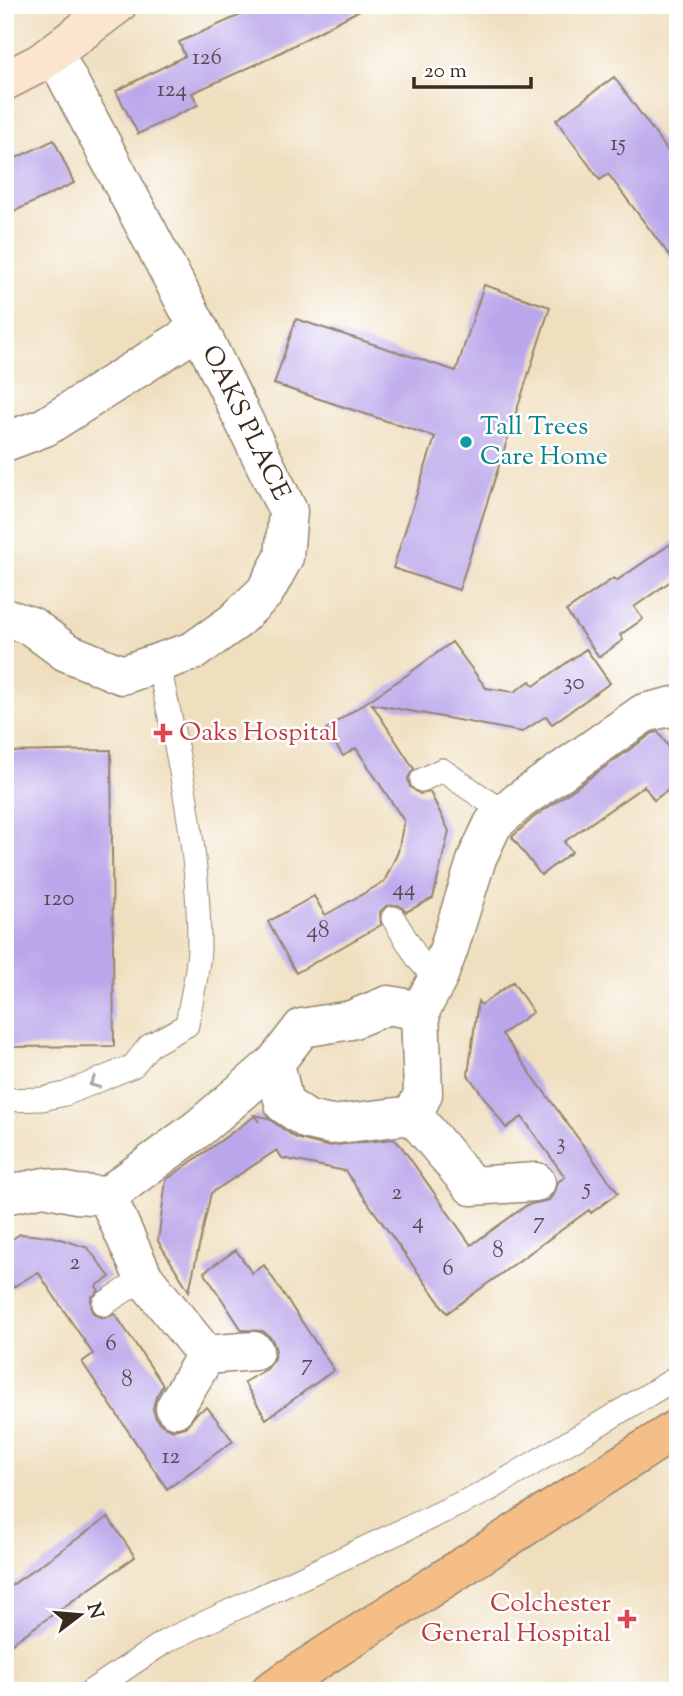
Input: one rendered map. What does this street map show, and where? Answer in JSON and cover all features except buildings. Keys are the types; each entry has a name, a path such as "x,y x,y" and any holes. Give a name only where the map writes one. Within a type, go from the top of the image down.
{"main road":[{"path":"270,1691 678,1428"}],"street":[{"path":"5,80 40,63 117,5"},
{"name":"OAKS PLACE","path":"5,618 31,626 66,652 122,675 193,651 234,622 265,592 284,557 288,511 199,329 54,52"},
{"name":"OAKS PLACE","path":"5,442 46,427 199,329"},
{"path":"413,1115 423,1094 428,995 448,951 477,858 493,824 519,801 644,713 674,706 678,708"},
{"path":"5,1195 44,1187 76,1194 107,1196 220,1125 302,1028 351,1020 388,1005 428,995"},
{"path":"275,1063 284,1104 307,1120 331,1125 413,1115"},
{"path":"413,1115 472,1186 536,1182"},
{"path":"107,1196 144,1278 206,1355"},
{"path":"206,1355 254,1351"},
{"path":"175,1408 206,1355"}],"lane":[{"path":"5,1100 42,1099 65,1094 133,1066 149,1046 187,1025 199,947 194,868 179,755 158,663"},
{"path":"422,780 442,770 505,813"},
{"path":"393,918 418,958 428,995"},
{"path":"104,1304 144,1278"},
{"path":"91,1691 166,1641 487,1491 678,1377"}],"place":[{"name":"Tall Trees Care Home","path":"466,442"},
{"name":"Oaks Hospital","path":"163,733"},
{"name":"Colchester General Hospital","path":"627,1619"}]}
